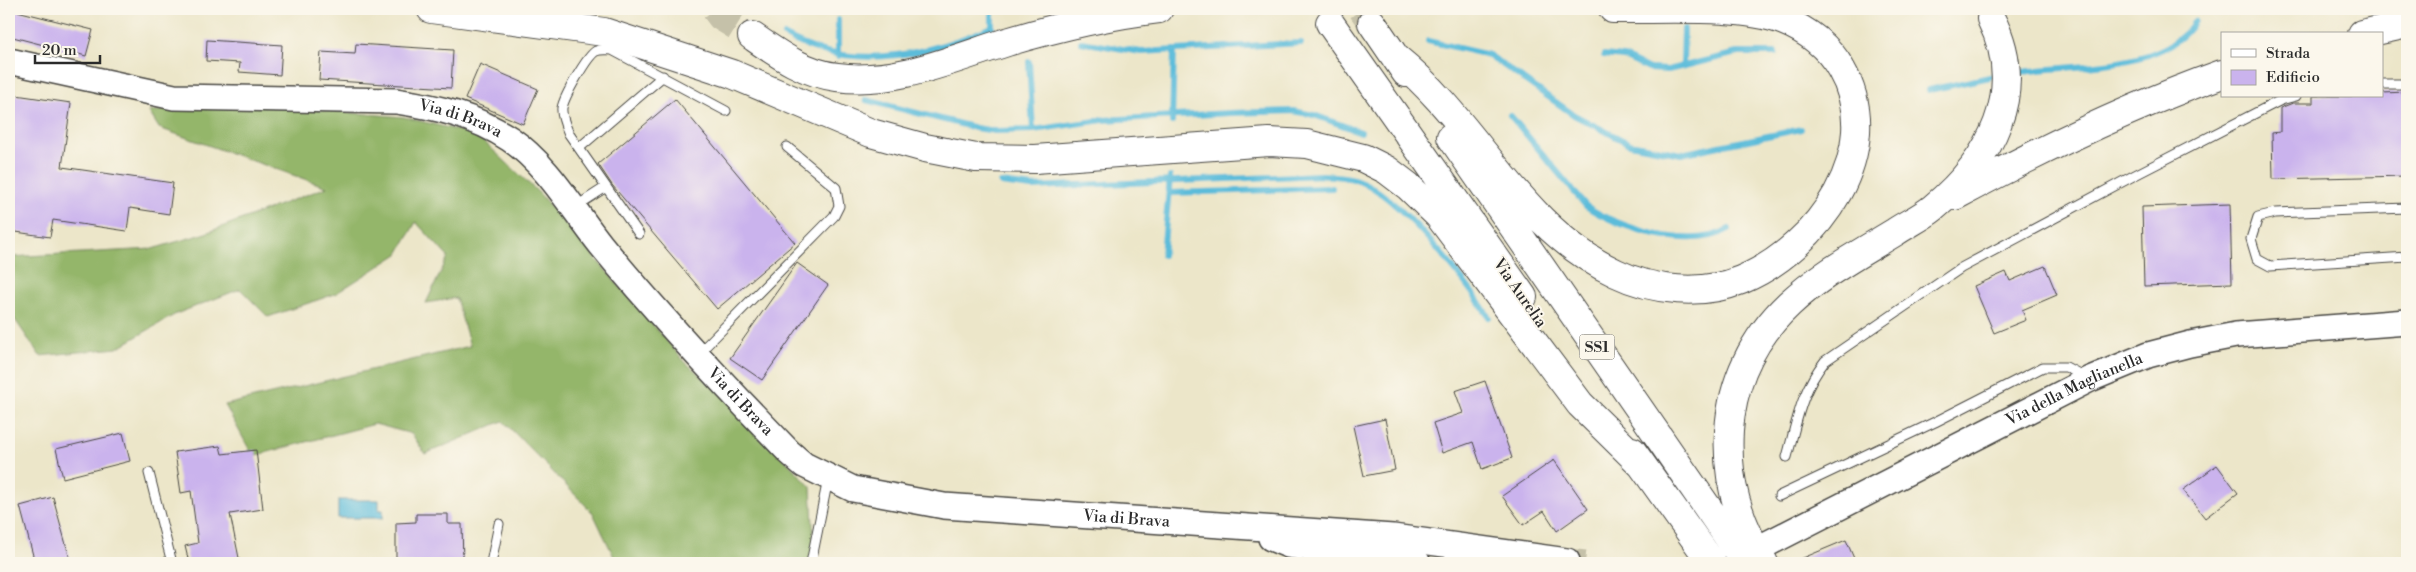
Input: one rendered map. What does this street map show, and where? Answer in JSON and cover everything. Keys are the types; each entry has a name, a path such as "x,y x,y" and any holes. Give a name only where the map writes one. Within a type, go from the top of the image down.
{"highway":[{"path":"431,9 604,32 732,74 872,133 925,148 966,156 992,159 1035,159 1268,142 1306,144 1362,158 1398,178 1439,216 1566,387 1580,404 1642,465"},
{"path":"752,36 790,62 808,70 835,77 870,79 913,71 1055,28 1109,16 1160,9"},
{"path":"1396,58 1439,97 1542,223 1581,253 1617,274 1654,286 1674,289 1704,288 1741,280 1784,254 1799,242 1818,221 1842,185 1853,156 1857,125 1855,99 1847,78 1830,52 1800,29 1783,20 1739,11 1613,9"},
{"path":"1932,208 1972,168 1984,151 2001,117 2006,82 2002,47 1991,19"},
{"name":"Via Aurelia","path":"1330,23 1712,563"},
{"name":"Via Aurelia","path":"1372,23 1746,563"},
{"path":"2371,32 2407,24"},
{"path":"1766,553 1736,508 1728,467 1728,442 1732,402 1739,378 1749,356 1776,318 1804,291 1932,208 2089,127 2145,103 2221,74"}],"street":[{"name":"Via di Brava","path":"9,61 174,96 396,100 424,105 482,122 511,140 545,173 696,356 789,452 804,466 854,489 944,506 1236,524 1393,537 1568,561"},
{"name":"Via della Maglianella","path":"1766,553 2090,379 2148,355 2212,339 2263,333 2403,325"},
{"path":"1236,524 1288,545 1418,563"}],"lane":[{"path":"639,234 569,134 562,108 579,74 594,52 602,49 612,50 726,111"},
{"path":"579,148 663,76"},
{"path":"2384,84 2407,84"},
{"path":"1787,457 1804,393 1812,377 1825,361 1961,268 2143,170 2289,98"},
{"path":"696,356 837,211 839,206 836,188 787,146"},
{"path":"573,209 606,187"},
{"path":"2407,208 2275,213 2258,217 2251,239 2257,259 2270,266 2407,257"},
{"path":"1779,496 1935,422 2043,366 2066,367 2090,379"},
{"path":"148,472 172,563"},
{"path":"811,563 828,478"},
{"path":"491,563 499,524"}],"green space":[{"path":"218,102 404,117 477,135 539,193 685,362 726,398 811,487 815,563 617,563 593,513 503,421 425,454 412,434 375,424 253,456 225,405 470,346 456,298 426,303 448,257 416,222 398,254 335,294 268,317 240,289 176,314 117,348 40,356 9,311 9,257 152,249 203,234 327,187 159,128 149,112"}],"water":[{"path":"338,500 379,500 379,510 383,510 383,518 338,518"}],"building":[{"path":"9,9 93,30 86,56 9,36"},
{"path":"207,40 282,45 280,75 239,72 240,63 206,61"},
{"path":"356,44 453,50 451,88 319,80 321,52 355,54"},
{"path":"480,64 538,89 523,124 465,99"},
{"path":"2407,92 2407,176 2273,179 2272,133 2280,132 2280,108 2293,103 2313,103 2313,98 2384,98 2384,93"},
{"path":"9,94 71,103 62,167 173,183 169,214 130,208 127,231 53,220 50,237 9,231"},
{"path":"675,99 795,243 717,309 612,185 598,164"},
{"path":"2230,204 2232,283 2144,286 2142,207"},
{"path":"797,263 828,285 762,380 730,358"},
{"path":"2045,266 2057,295 2022,310 2026,320 1994,333 1974,286 2006,272 2010,281"},
{"path":"1485,381 1512,458 1482,469 1473,442 1442,453 1433,423 1463,413 1455,391"},
{"path":"1385,419 1395,470 1364,476 1353,426"},
{"path":"123,433 130,461 63,478 56,449"},
{"path":"220,446 222,454 256,450 263,509 230,514 240,563 189,563 185,546 198,543 191,491 181,493 175,452"},
{"path":"1554,460 1588,509 1557,531 1544,511 1523,525 1502,496"},
{"path":"2217,465 2238,493 2205,518 2183,490"},
{"path":"53,497 71,563 35,563 20,506"},
{"path":"416,514 448,514 448,524 462,524 463,563 396,563 396,523 416,522"},
{"path":"1846,540 1856,563 1791,563"}],"waterway":[{"path":"784,35 809,47 835,54 861,57 888,56 941,46 967,37 992,27 992,15"},
{"path":"838,20 838,56"},
{"path":"2023,72 2092,66 2141,57 2163,49 2181,37 2195,21"},
{"path":"1683,66 1684,29"},
{"path":"1428,41 1489,55 1574,115 1630,144 1681,154 1801,129"},
{"path":"1081,42 1141,52 1301,43"},
{"path":"1172,122 1174,50"},
{"path":"1604,55 1624,57 1649,69 1668,70 1737,53 1775,53"},
{"path":"1029,62 1033,130"},
{"path":"1929,90 1990,77"},
{"path":"866,100 976,128 995,131 1033,130 1103,120 1293,111 1314,115 1361,132"},
{"path":"1510,115 1586,206 1600,214 1636,229 1676,237 1696,238 1714,235 1729,229"},
{"path":"1001,183 1032,187 1322,175 1340,176 1357,180 1373,188 1410,220 1448,261 1489,317"},
{"path":"1163,255 1170,177"},
{"path":"1169,193 1332,188"}],"tunnel":[{"path":"715,9 721,17 752,36"},
{"path":"1362,9 1372,23"},
{"path":"1691,563 1728,557"},
{"path":"1567,561 1585,563"}]}
